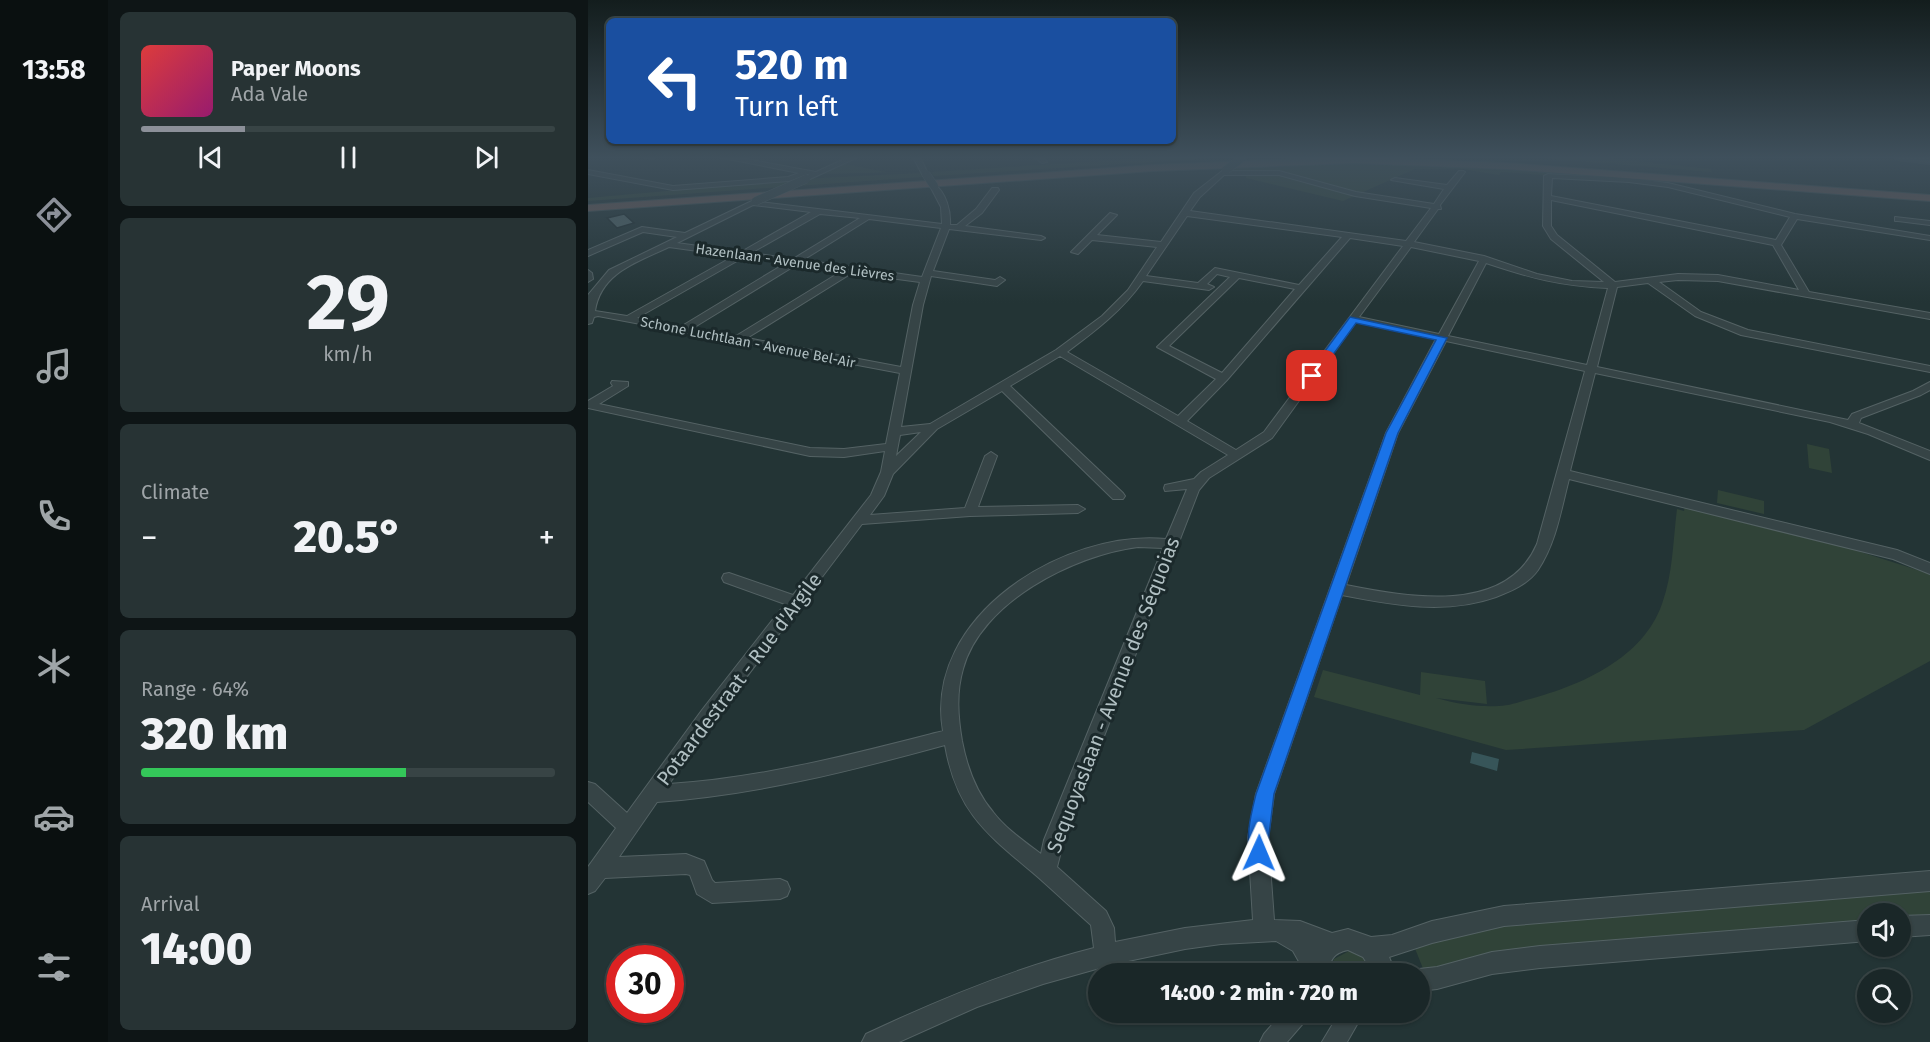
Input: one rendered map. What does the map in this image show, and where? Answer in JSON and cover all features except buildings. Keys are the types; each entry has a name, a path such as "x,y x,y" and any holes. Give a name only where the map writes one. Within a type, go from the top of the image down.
{"street":[{"path":"590,312 594,285 612,272 746,206"},
{"path":"774,206 865,219 1041,238"},
{"path":"945,206 952,228"},
{"path":"887,472 905,371 926,277 952,228 982,206"},
{"path":"887,472 933,427 1060,352 1105,318 1131,292 1189,206"},
{"path":"1170,489 1196,483 1268,435 1438,207 1429,206"},
{"path":"1547,206 1547,226 1554,237 1613,285"},
{"path":"1590,206 1777,243 1805,292"},
{"path":"1755,206 1796,216 1930,238"},
{"path":"628,318 816,213"},
{"path":"1184,213 1410,244 1484,259 1551,280 1613,285 1678,277 1718,278 1930,316"},
{"path":"1075,252 1113,215"},
{"path":"1777,243 1796,216"},
{"path":"683,330 865,219"},
{"path":"1898,219 1930,223"},
{"path":"588,253 642,229 684,235"},
{"path":"1179,422 1223,378 1347,236"},
{"path":"1090,237 1161,245"},
{"name":"Hazenlaan - Avenue des Lièvres","path":"666,244 850,270 997,283 1000,280"},
{"path":"1264,932 1258,838 1261,808 1395,426 1484,259"},
{"path":"737,340 850,270"},
{"path":"1201,285 1215,271 1302,288"},
{"path":"588,273 588,279"},
{"path":"1223,378 1162,347 1237,275"},
{"path":"1140,278 1201,285 1223,290"},
{"path":"1651,281 1698,314 1745,333 1930,369"},
{"path":"1337,589 1402,601 1430,603 1483,596 1510,585 1526,575 1541,552 1565,474 1613,285"},
{"name":"Schone Luchtlaan - Avenue Bel-Air","path":"590,312 905,371"},
{"path":"1354,320 1852,425 1930,456"},
{"path":"1060,352 1238,456"},
{"path":"589,405 624,384 616,382"},
{"path":"1003,385 1118,496"},
{"path":"1852,425 1851,420 1856,416 1917,393 1930,385"},
{"path":"589,405 810,452 838,453 891,447"},
{"path":"893,432 933,427"},
{"path":"970,512 991,456"},
{"name":"Potaardestraat - Rue d'Argile","path":"593,876 708,716 861,520 878,496 887,472"},
{"path":"1565,474 1897,555 1930,569"},
{"name":"Sequoyaslaan - Avenue des Séquoias","path":"1106,957 1103,928 1099,918 1046,871 1054,840 1196,483"},
{"path":"861,520 970,512 1078,509"},
{"path":"1046,871 995,828 981,812 963,777 951,736 948,694 954,668 980,622 1001,601 1039,576 1093,552 1138,541 1171,544"},
{"path":"729,578 797,602"},
{"path":"652,794 680,793 805,774 951,736"},
{"path":"588,790 628,827"},
{"path":"593,876 686,864 697,868 704,886 712,893 780,889"},
{"path":"1318,963 1332,944 1347,939 1371,948 1388,947 1432,932 1504,916 1930,881"},
{"path":"1911,926 1930,925"},
{"path":"874,1042 939,1011 1012,983 1106,957 1217,935 1290,930 1319,937 1332,944"},
{"path":"1430,979 1492,963 1540,957 1857,931"},
{"path":"1264,932 1290,936 1299,941 1308,951 1313,963"},
{"path":"1371,948 1381,963"},
{"path":"1272,1042 1288,1023"},
{"path":"1334,1042 1346,1023"}],"green space":[{"path":"1807,444 1829,449 1832,473 1809,468"},
{"path":"1718,490 1764,501 1764,514 1717,503"},
{"path":"1685,506 1842,546 1930,574 1930,661 1804,730 1506,750 1314,697 1323,670 1420,695 1421,672 1485,681 1487,704 1436,698 1483,706 1503,706 1515,703 1550,693 1590,677 1626,654 1641,640 1653,623 1666,593 1677,509 1684,511"},
{"path":"1930,885 1930,919 1911,921 1911,903 1857,903 1857,925 1430,970 1430,963 1421,963 1414,946 1464,929"},
{"path":"1349,951 1365,957 1368,963 1333,963 1334,959"}],"water":[{"path":"1472,752 1499,759 1497,771 1470,763"}],"route":[{"path":"1259,853 1259,822 1265,794 1392,433 1442,338 1354,320 1312,376"}]}
